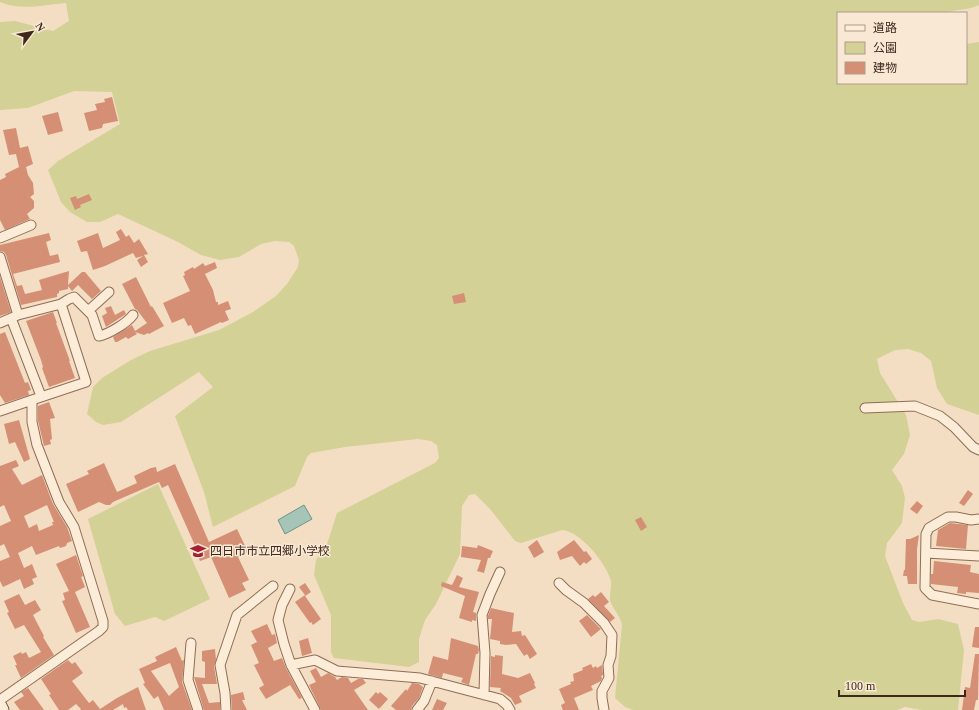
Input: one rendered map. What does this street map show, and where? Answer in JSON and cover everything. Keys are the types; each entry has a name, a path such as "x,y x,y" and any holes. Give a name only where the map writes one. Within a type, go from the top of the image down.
{"street":[{"path":"0,238 31,225"},
{"path":"0,258 14,316 41,396"},
{"path":"88,311 108,292"},
{"path":"0,323 14,316 61,304 68,299 74,298 92,315 99,336 106,334 130,319 133,315"},
{"path":"0,411 86,382 61,304"},
{"path":"0,700 59,660 103,627 103,621 74,527 59,502 37,445 32,422 32,400"},
{"path":"865,408 915,406 940,416 954,427 973,447 979,450"},
{"path":"979,520 948,517 929,528 926,534 925,588 932,595 979,604"},
{"path":"926,554 979,556"},
{"path":"484,695 485,653 482,615 500,572"},
{"path":"559,583 584,603 604,623 612,635 611,656 608,665 609,678 602,691 604,710"},
{"path":"226,710 225,693 220,665 237,615 273,586"},
{"path":"290,589 282,605 278,620 291,665 315,710"},
{"path":"191,643 188,680 198,710"},
{"path":"291,665 315,660 337,671 420,678 500,699 510,710"},
{"path":"417,710 424,700 432,681"},
{"path":"0,706 2,710"}],"green space":[{"path":"0,0 979,0 979,5 975,7 950,12 837,12 837,84 967,84 967,44 979,42 979,415 947,404 937,388 931,361 921,353 908,349 895,350 877,359 880,373 906,415 910,435 904,454 892,470 902,486 905,498 902,523 887,543 885,556 903,603 912,620 919,622 938,619 958,624 964,650 958,710 922,710 905,707 896,710 633,710 625,707 615,698 622,625 620,618 610,600 611,581 602,563 584,541 569,532 562,530 521,543 515,541 490,509 475,494 469,495 462,506 460,554 436,604 425,620 419,639 419,662 409,667 334,658 331,652 331,615 314,575 316,560 327,544 337,513 435,463 439,458 437,445 431,441 418,439 345,447 311,453 307,457 295,486 213,527 204,492 175,416 213,387 199,372 121,422 103,425 96,422 87,414 93,387 102,378 131,360 150,351 219,330 253,312 276,296 287,284 298,267 299,260 294,246 289,242 275,241 261,244 239,257 220,260 201,255 178,242 118,214 100,222 87,222 70,212 61,202 48,170 58,161 120,124 112,92 74,91 28,108 0,110 0,22 15,21 53,31 69,21 66,3 24,7 8,5 0,2"},
{"path":"158,484 210,599 164,621 155,617 125,626 115,614 88,519"}],"shaded area":[{"path":"304,505 312,519 285,534 278,520"}],"building":[{"path":"112,97 118,121 103,124 102,128 89,131 84,113 97,110 95,104 105,102 104,99"},
{"path":"58,112 63,131 48,135 42,116"},
{"path":"16,128 20,148 28,146 33,164 26,167 28,175 33,183 34,194 30,197 34,201 34,208 27,214 30,219 5,230 0,220 0,180 6,177 5,174 19,167 16,154 9,155 3,130"},
{"path":"89,194 92,200 80,205 81,207 75,210 70,198 76,196 77,199"},
{"path":"121,229 126,237 129,235 134,243 139,239 148,254 144,255 148,262 141,267 137,260 143,256 136,258 133,253 93,270 87,251 81,252 77,241 98,233 103,248 120,240 116,232"},
{"path":"49,233 51,240 46,242 50,256 58,254 60,262 13,274 17,286 22,285 25,294 42,290 39,280 69,271 68,285 82,272 85,272 101,291 92,299 78,285 72,291 68,286 68,289 59,291 57,297 21,305 6,255 4,252 0,251 0,245"},
{"path":"215,262 217,268 205,274 218,305 228,301 231,309 225,311 229,320 195,334 191,325 188,326 184,318 172,323 163,303 190,291 183,276 185,275 184,272 193,267 194,269 203,263 205,266"},
{"path":"0,277 11,312 0,316"},
{"path":"136,277 151,307 152,306 164,326 149,334 144,335 135,332 137,334 128,339 126,337 115,342 113,337 132,325 135,331 147,323 135,309 122,284"},
{"path":"464,293 466,302 454,304 452,296"},
{"path":"111,306 115,315 124,310 126,314 106,327 102,316 107,313 105,308"},
{"path":"53,312 75,378 49,387 42,368 41,360 26,321"},
{"path":"5,332 25,383 28,382 31,390 28,391 29,395 5,403 0,395 0,334"},
{"path":"49,402 55,418 50,419 51,444 44,446 38,421 38,406"},
{"path":"19,420 30,459 24,462 15,442 9,444 4,424"},
{"path":"16,460 19,466 12,469 22,485 42,475 53,504 67,527 72,541 67,543 66,546 60,548 59,546 36,555 32,546 18,553 24,568 32,564 37,577 32,579 34,584 24,589 20,579 3,587 0,581 0,561 10,557 4,544 0,546 0,526 11,521 4,505 0,507 0,466","holes":["47,505 54,522 52,522 53,525 39,531 37,524 29,528 24,516"]},
{"path":"104,463 117,492 137,483 134,476 151,468 156,467 157,472 175,464 209,542 237,529 248,552 238,557 249,580 242,583 246,590 229,598 211,557 200,561 195,550 197,550 168,485 162,488 159,482 113,502 110,505 99,502 78,512 66,484 89,474 87,471"},
{"path":"968,490 973,494 964,506 959,503"},
{"path":"917,501 923,506 917,514 910,509"},
{"path":"641,517 647,527 641,531 635,520"},
{"path":"950,523 968,525 966,549 936,546 938,530"},
{"path":"919,535 917,549 917,584 908,584 907,576 903,576 905,570 906,539"},
{"path":"537,540 544,552 534,558 528,547"},
{"path":"574,540 592,559 586,564 584,562 580,566 572,556 560,560 557,552"},
{"path":"478,545 493,551 490,558 488,558 484,573 477,571 481,560 461,557 462,546 477,548"},
{"path":"76,555 85,587 75,592 90,627 76,633 62,601 65,600 63,593 69,591 56,564"},
{"path":"934,561 971,565 970,572 979,574 979,593 957,593 958,587 931,584 931,574 933,574"},
{"path":"457,575 463,578 459,587 479,592 473,612 476,613 476,621 472,620 472,622 459,618 465,596 441,586 442,582 452,585"},
{"path":"305,583 311,592 305,596 321,619 313,625 295,602 305,595 299,587"},
{"path":"601,592 609,602 604,606 615,618 610,622 588,599 593,595 595,597"},
{"path":"19,594 25,605 35,600 41,610 33,615 44,636 43,637 54,655 21,678 13,656 21,652 22,654 26,652 29,658 41,652 24,625 15,629 7,613 9,612 4,601"},
{"path":"491,608 514,613 512,632 521,631 522,636 525,635 537,654 530,659 527,654 524,656 516,644 500,644 500,641 490,639 492,619 488,619 488,616"},
{"path":"587,615 601,629 591,637 579,621"},
{"path":"267,624 272,635 275,634 277,643 268,648 274,661 282,658 302,698 299,699 290,685 266,699 259,688 264,685 254,665 259,663 251,645 257,642 251,631"},
{"path":"975,627 979,627 979,648 972,647"},
{"path":"308,638 312,653 302,656 299,641"},
{"path":"451,638 478,646 479,650 478,654 476,654 469,685 461,682 463,678 443,673 442,678 428,674 433,656 448,660"},
{"path":"176,647 182,661 184,660 182,682 192,710 164,710 158,696 154,699 143,684 145,683 139,669 157,661 155,657","holes":["170,663 179,687 169,696 151,671"]},
{"path":"215,649 216,660 214,666 217,684 202,684 209,703 220,702 220,710 204,710 194,677 205,678 205,662 202,661 202,651"},
{"path":"975,654 979,654 978,700 976,700 974,710 962,710 965,687 970,688"},
{"path":"495,655 503,656 502,674 518,678 530,673 536,688 519,696 522,702 515,705 511,698 500,691 501,688 490,687 491,656 495,657"},
{"path":"68,660 72,664 75,662 83,673 72,681 89,703 93,700 100,709 138,687 146,710 128,710 126,707 124,708 123,704 113,710 80,710 81,709 76,704 68,710 59,710 41,679"},
{"path":"591,664 593,668 596,666 597,668 602,665 603,675 601,676 601,681 591,686 593,690 574,698 579,710 563,710 561,705 565,703 559,689 571,684 570,682 574,681 573,674 583,670 582,668"},
{"path":"316,668 321,677 328,673 337,680 342,677 348,678 351,683 358,679 363,679 366,683 354,690 368,710 321,710 309,685 316,682 310,671"},
{"path":"412,683 419,684 423,687 419,698 412,706 411,710 396,710 391,706 406,689 407,691"},
{"path":"28,688 44,710 20,710 14,702 24,696 21,692"},
{"path":"243,692 245,700 242,700 247,710 232,710 231,695"},
{"path":"376,692 378,694 380,692 388,699 379,709 369,700"},
{"path":"437,699 447,703 443,710 432,710"}],"place":[{"name":"四日市市立四郷小学校","path":"198,551"}]}
